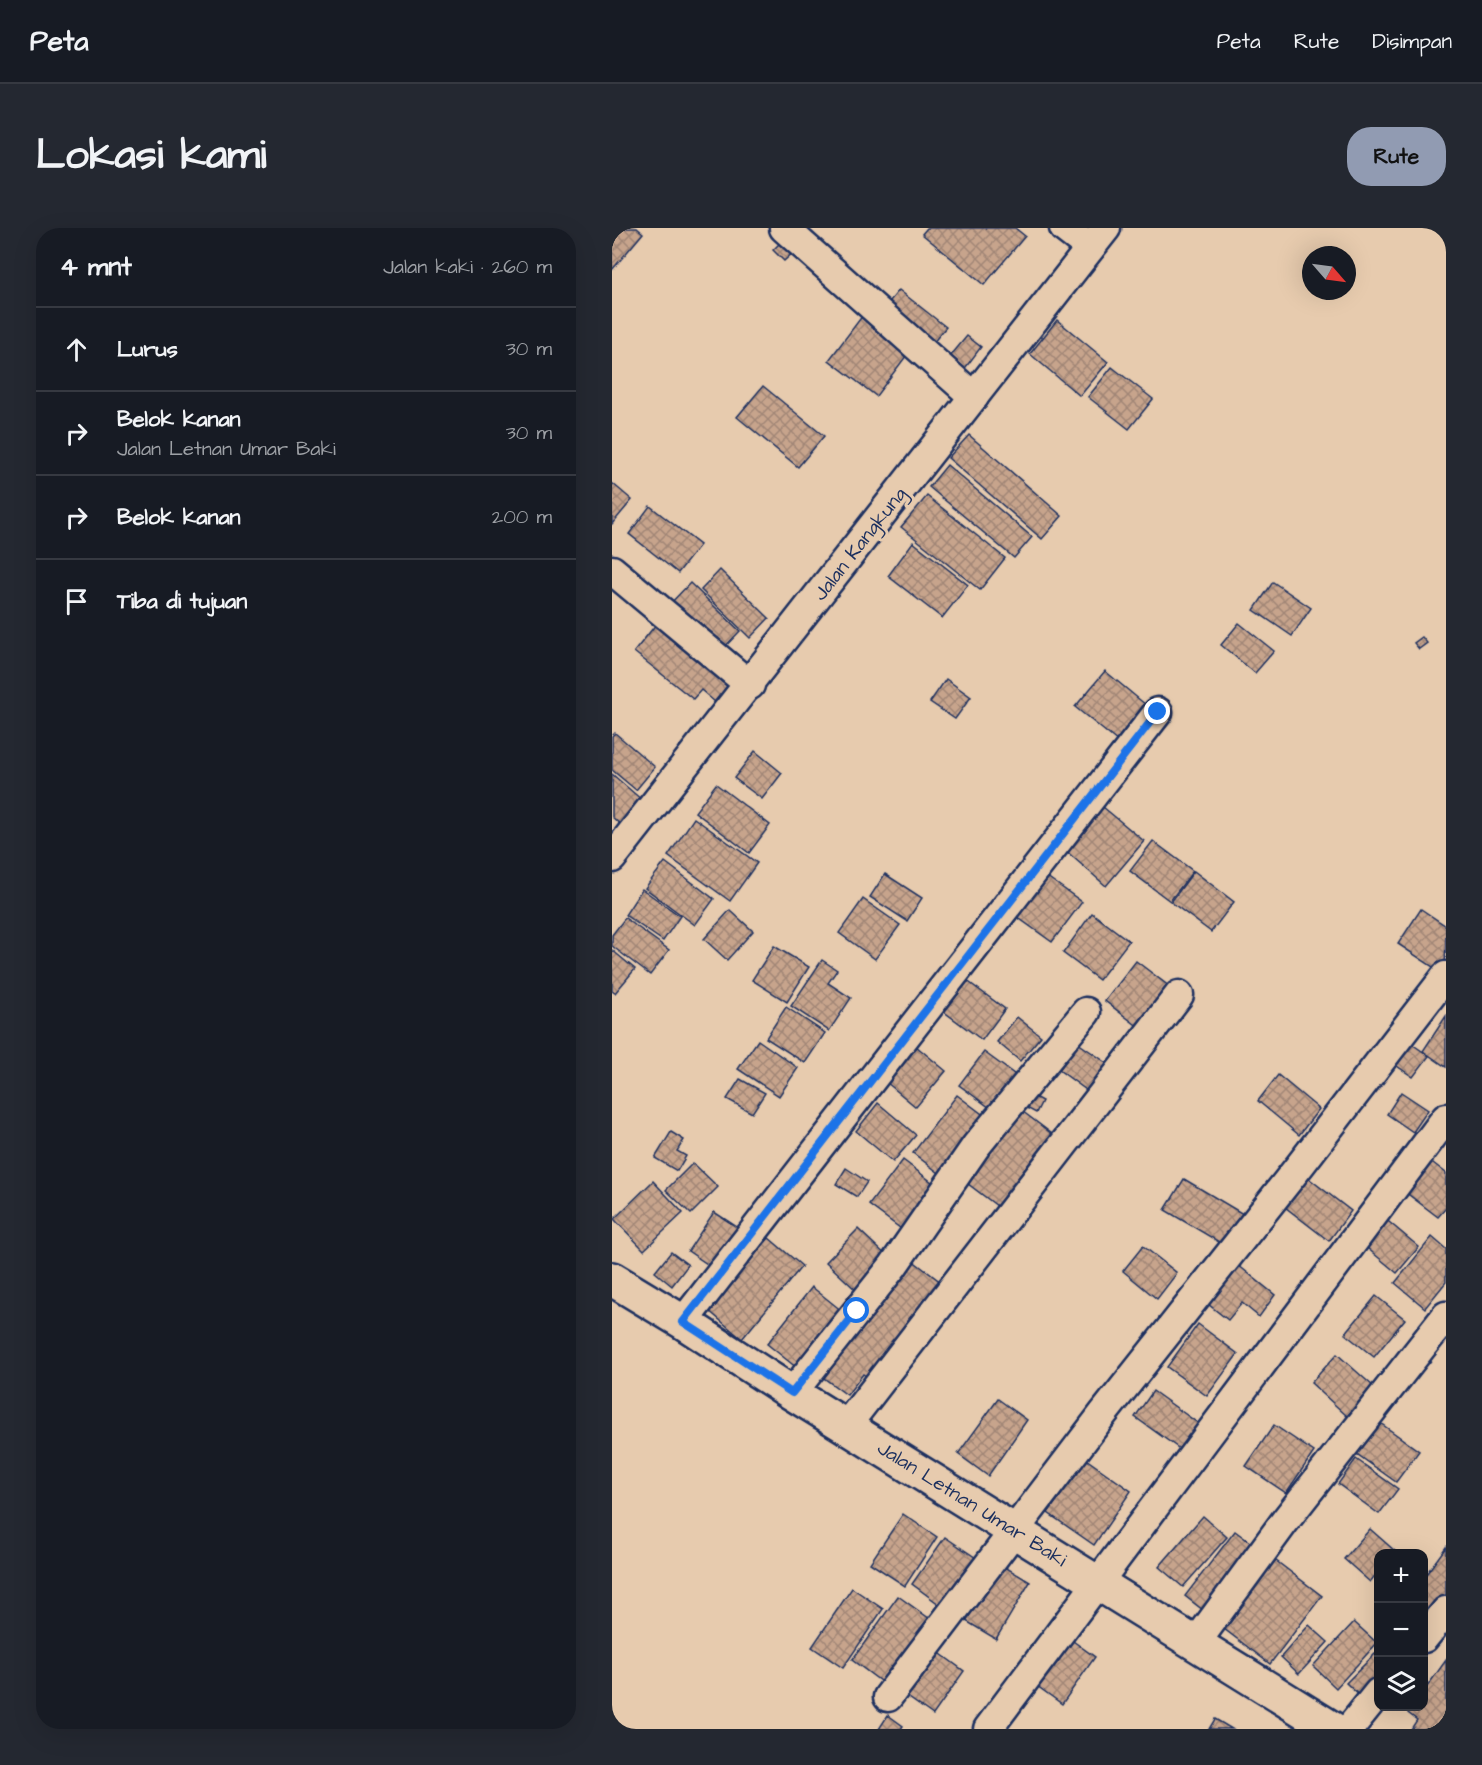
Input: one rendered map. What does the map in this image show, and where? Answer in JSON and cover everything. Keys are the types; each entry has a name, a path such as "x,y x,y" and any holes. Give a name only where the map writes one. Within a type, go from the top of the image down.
{"street":[{"path":"784,228 974,397"},
{"path":"1064,228 1098,238"},
{"name":"Jalan Kangkung","path":"612,858 750,685 1098,238"},
{"path":"612,570 750,685"},
{"path":"683,1322 1158,712"},
{"path":"888,1697 1103,1414 1446,976"},
{"path":"846,1426 1179,995"},
{"path":"792,1393 893,1266 976,1146 1086,1012"},
{"path":"988,1729 1446,1118"},
{"name":"Jalan Letnan Umar Baki","path":"612,1279 1333,1729"},
{"path":"1195,1644 1285,1521 1446,1316"},
{"path":"1428,1633 1446,1611"},
{"path":"1349,1729 1374,1698"}],"building":[{"path":"612,228 637,228 643,233 612,270"},
{"path":"927,228 1015,228 1025,236 984,285 922,234"},
{"path":"786,237 797,249 784,261 773,250"},
{"path":"899,290 946,327 928,349 881,312"},
{"path":"863,315 910,351 876,396 829,360"},
{"path":"1057,320 1108,362 1080,396 1030,354"},
{"path":"967,336 981,347 963,371 948,359"},
{"path":"1112,367 1153,399 1129,429 1088,397"},
{"path":"763,386 824,436 798,467 737,417"},
{"path":"969,435 1062,516 1042,539 948,458"},
{"path":"947,465 1032,537 1014,558 929,487"},
{"path":"612,483 632,500 612,524"},
{"path":"927,496 1005,558 980,590 901,527"},
{"path":"650,506 700,545 678,573 629,534"},
{"path":"913,542 968,585 942,618 888,576"},
{"path":"720,570 769,618 750,638 701,590"},
{"path":"1273,582 1311,608 1292,636 1254,610"},
{"path":"690,583 740,631 719,653 669,605"},
{"path":"657,623 733,679 715,702 701,690 693,699 634,652"},
{"path":"1239,623 1274,651 1255,673 1221,645"},
{"path":"1422,637 1427,643 1419,649 1414,643"},
{"path":"1105,671 1152,710 1123,746 1075,707"},
{"path":"946,679 971,697 955,719 930,702"},
{"path":"615,733 655,767 636,790 612,770 612,736"},
{"path":"755,751 782,773 762,799 734,778"},
{"path":"612,774 643,801 622,826 612,817"},
{"path":"716,784 770,825 749,853 695,812"},
{"path":"1103,807 1144,841 1106,886 1066,851"},
{"path":"694,818 757,863 730,901 668,856"},
{"path":"1153,841 1193,871 1170,901 1130,871"},
{"path":"665,862 714,899 695,925 645,888"},
{"path":"1194,871 1234,902 1211,932 1171,902"},
{"path":"885,874 922,898 907,921 870,897"},
{"path":"1043,874 1082,902 1052,942 1013,914"},
{"path":"642,889 680,916 663,941 625,915"},
{"path":"863,899 900,925 875,959 839,933"},
{"path":"1421,909 1446,926 1445,975 1398,944"},
{"path":"730,910 753,931 727,960 704,939"},
{"path":"1092,913 1129,941 1099,980 1063,953"},
{"path":"625,918 669,950 650,975 612,946 612,935"},
{"path":"774,946 809,967 787,1002 752,980"},
{"path":"612,950 635,969 615,993 612,991"},
{"path":"822,960 837,970 828,983 851,998 829,1031 791,1006"},
{"path":"1136,961 1174,990 1144,1031 1105,1001"},
{"path":"966,980 1005,1009 982,1040 943,1011"},
{"path":"786,1007 825,1033 805,1063 766,1038"},
{"path":"1446,1016 1446,1067 1423,1051"},
{"path":"1017,1017 1041,1036 1020,1061 997,1042"},
{"path":"758,1040 798,1068 779,1096 738,1069"},
{"path":"1409,1042 1429,1056 1413,1077 1394,1064"},
{"path":"1078,1043 1117,1070 1097,1098 1059,1070"},
{"path":"916,1046 946,1071 916,1107 886,1082"},
{"path":"984,1052 1022,1080 997,1113 959,1085"},
{"path":"1278,1075 1319,1109 1299,1135 1258,1101"},
{"path":"740,1079 765,1093 752,1113 727,1099"},
{"path":"1401,1092 1428,1110 1413,1132 1387,1114"},
{"path":"1029,1094 1042,1101 1036,1113 1023,1106"},
{"path":"957,1095 986,1117 943,1176 913,1153"},
{"path":"878,1103 916,1135 893,1162 856,1131"},
{"path":"1018,1108 1056,1137 1001,1209 963,1180"},
{"path":"671,1132 684,1140 677,1151 686,1156 677,1171 655,1158"},
{"path":"1424,1156 1446,1173 1446,1208 1438,1217 1400,1188"},
{"path":"903,1160 937,1186 904,1231 869,1205"},
{"path":"693,1163 718,1187 691,1214 666,1190"},
{"path":"846,1168 867,1182 857,1197 836,1184"},
{"path":"1307,1177 1351,1211 1329,1241 1285,1207"},
{"path":"1184,1179 1243,1214 1224,1245 1165,1210"},
{"path":"653,1181 683,1213 644,1250 614,1219"},
{"path":"714,1212 743,1231 716,1270 688,1251"},
{"path":"1383,1217 1419,1247 1397,1273 1361,1243"},
{"path":"858,1229 891,1260 859,1293 826,1262"},
{"path":"1432,1237 1446,1249 1446,1282 1425,1308 1395,1283"},
{"path":"769,1238 802,1266 742,1339 708,1310"},
{"path":"1143,1246 1177,1273 1157,1299 1123,1271"},
{"path":"671,1252 688,1265 672,1286 655,1272"},
{"path":"912,1260 946,1286 874,1382 863,1374 847,1395 817,1373"},
{"path":"1238,1265 1275,1295 1259,1317 1242,1303 1228,1320 1208,1304"},
{"path":"812,1287 842,1311 797,1368 767,1344"},
{"path":"1376,1296 1405,1319 1374,1357 1345,1334"},
{"path":"1198,1324 1238,1354 1207,1396 1167,1367"},
{"path":"1337,1354 1374,1387 1347,1416 1311,1383"},
{"path":"1153,1391 1199,1424 1181,1450 1135,1417"},
{"path":"998,1399 1027,1420 988,1476 958,1454"},
{"path":"1376,1420 1419,1451 1396,1482 1354,1452"},
{"path":"1274,1425 1314,1452 1286,1493 1246,1466"},
{"path":"1086,1459 1131,1491 1094,1545 1048,1513"},
{"path":"1356,1459 1398,1489 1379,1514 1338,1484"},
{"path":"903,1514 937,1537 905,1586 870,1563"},
{"path":"1203,1516 1227,1537 1183,1587 1159,1567"},
{"path":"1370,1529 1393,1549 1374,1549 1374,1577 1370,1582 1344,1559"},
{"path":"1235,1531 1259,1549 1208,1614 1185,1596"},
{"path":"945,1537 982,1562 947,1610 912,1584"},
{"path":"1446,1547 1446,1603 1433,1619 1428,1615 1428,1572"},
{"path":"1271,1557 1322,1596 1270,1664 1219,1625"},
{"path":"1000,1564 1030,1582 996,1639 966,1621"},
{"path":"852,1588 883,1609 843,1668 812,1647"},
{"path":"898,1596 937,1624 891,1689 852,1660"},
{"path":"1354,1622 1374,1640 1374,1646 1336,1688 1313,1666"},
{"path":"1309,1625 1328,1642 1299,1674 1281,1657"},
{"path":"1066,1636 1095,1657 1062,1704 1033,1683"},
{"path":"934,1649 964,1671 933,1715 902,1693"},
{"path":"1374,1655 1374,1689 1364,1700 1346,1683"},
{"path":"1446,1660 1446,1729 1411,1729 1417,1720 1408,1713 1409,1711 1428,1711 1428,1685"},
{"path":"888,1715 903,1726 901,1729 879,1729"},
{"path":"1215,1719 1232,1729 1209,1729"}],"route":[{"path":"857,1311 792,1393 683,1322 1158,712"}]}
